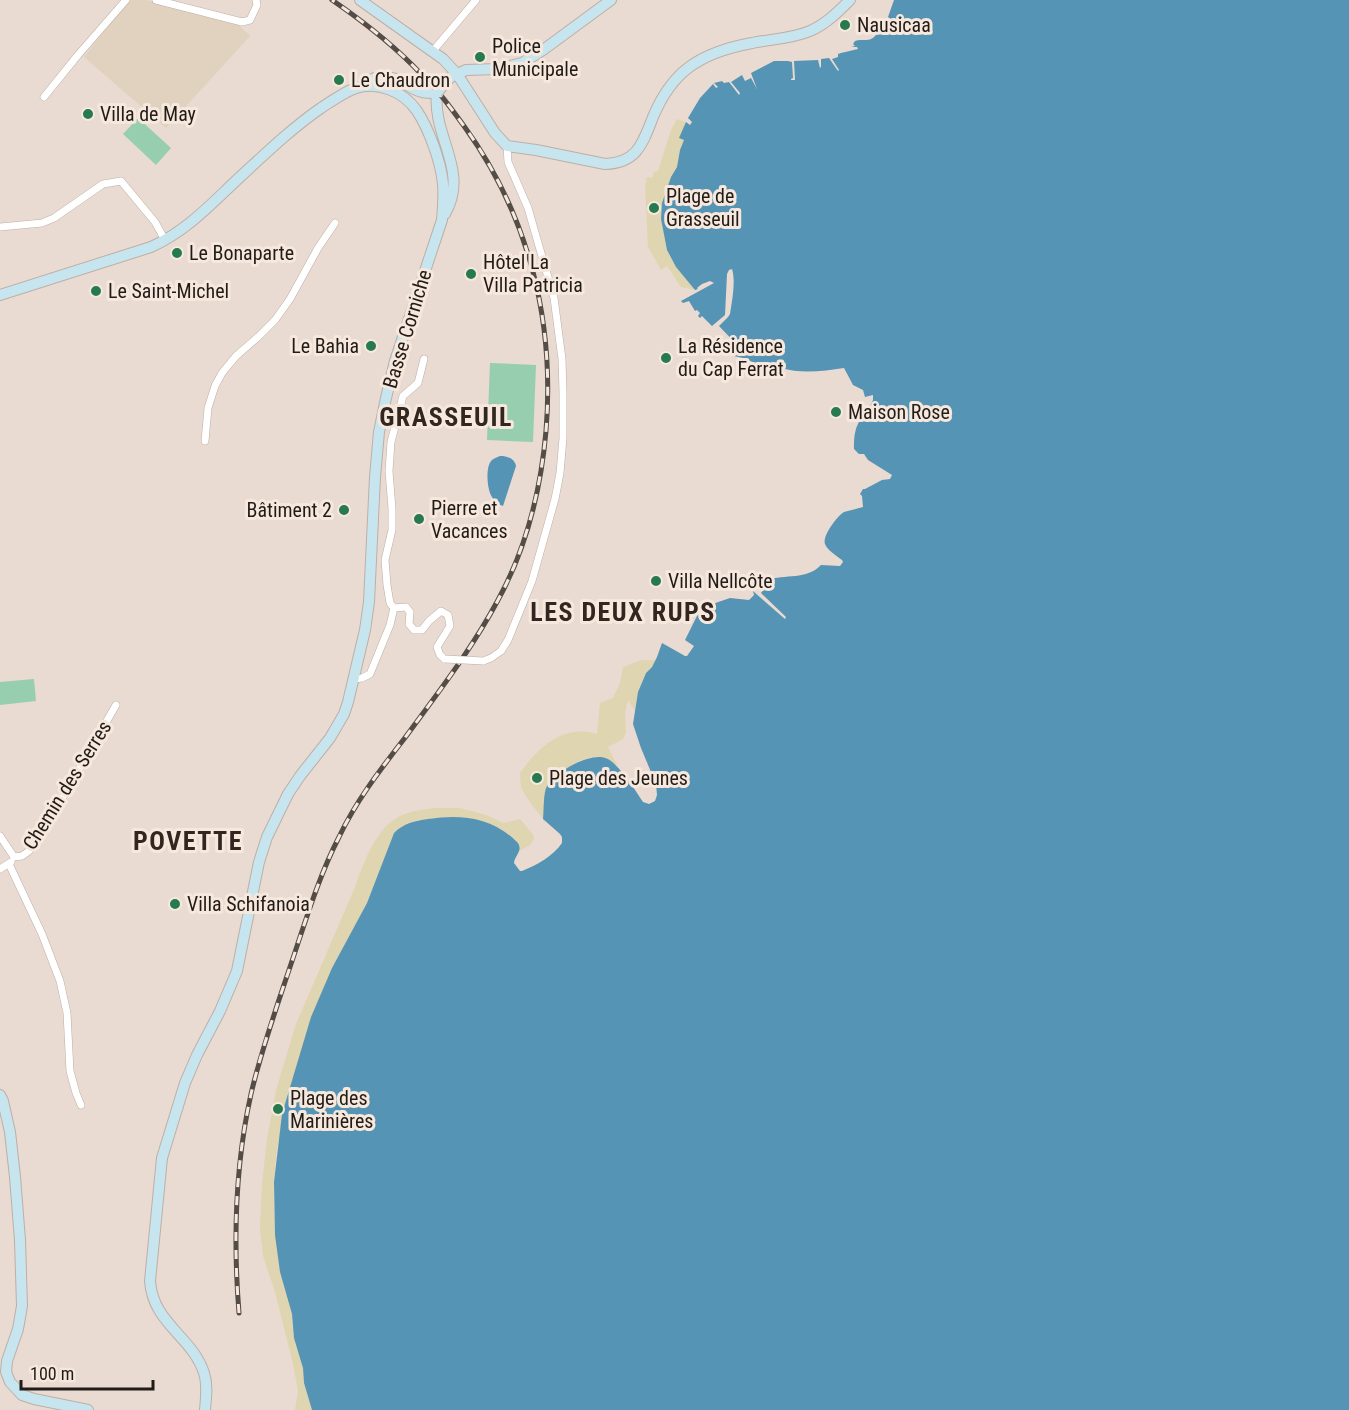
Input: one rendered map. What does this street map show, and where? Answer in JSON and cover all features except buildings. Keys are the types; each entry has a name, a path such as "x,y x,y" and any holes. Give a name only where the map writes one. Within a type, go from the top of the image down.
{"main road":[{"path":"360,0 442,59 495,134 507,146 605,164 616,164 637,151 670,84 695,63 740,46 787,38 812,30 832,18 850,0"},
{"path":"442,220 448,210 455,181 439,124 434,96 444,84 466,70 497,69 522,63 611,0"},
{"path":"0,295 150,247 165,240 199,216 306,118 349,91 366,86 372,79 389,77 402,80 434,96"},
{"name":"Basse Corniche","path":"205,1410 206,1384 199,1362 161,1316 150,1290 162,1158 189,1074 237,971 259,862 267,837 288,794 330,738 344,714 354,679 369,602 379,432 395,361 442,220 444,206 442,175 420,115 403,95 379,87 366,86"},
{"path":"442,175 448,172 452,165"},
{"path":"0,1095 10,1132 15,1177 22,1306 6,1372 10,1382 22,1395 34,1400 88,1410"}],"street":[{"path":"44,97 126,0"},
{"path":"156,0 242,22 250,20 257,4 256,0"},
{"path":"432,52 476,0"},
{"path":"394,608 406,606 410,612 409,624 414,630 422,630 441,611 448,615 450,626 437,647 440,655 445,659 483,661 491,658 501,651 532,581 555,499 563,438 563,392 562,359 554,298 528,208 508,162 507,146"},
{"path":"0,227 42,223 54,218 103,184 121,181 155,222 165,240"},
{"path":"205,441 208,408 222,373 236,356 275,320 335,223"},
{"path":"394,608 390,603 385,560 392,530 389,471 391,442 403,396 418,383 424,359"},
{"path":"354,679 370,674 390,625 394,608"},
{"name":"Chemin des Serres","path":"0,869 11,860 29,851 44,830 116,705"},
{"path":"0,836 60,981 67,1013 70,1071 81,1105"}],"shaded area":[{"path":"129,0 146,0 237,23 250,36 166,128 84,57"}],"green space":[{"path":"138,118 171,148 156,165 123,134"},
{"path":"490,363 536,365 533,442 487,440"},
{"path":"34,679 36,701 0,705 0,682"}],"sand":[{"name":"Plage de Grasseuil","path":"677,119 686,122 680,138 684,140 677,167 671,177 661,219 667,250 676,267 695,290 681,287 667,266 661,270 648,247 645,185 647,180 645,179 652,178 654,172 658,171 671,130"},
{"path":"642,660 656,660 642,680 635,711 628,700 625,713 626,733 623,739 608,747 618,767 602,757 586,758 571,766 546,788 543,819 521,788 520,773 535,755 553,740 573,732 597,734 600,703 613,698 620,683 623,667"},
{"name":"Plage des Marinières","path":"433,808 460,808 504,823 520,819 534,836 529,845 519,851 520,847 517,842 501,829 468,818 428,819 410,822 399,828 394,833 367,903 332,968 311,1017 277,1147 274,1182 274,1210 280,1272 292,1314 304,1383 312,1410 295,1410 298,1391 293,1364 275,1292 263,1256 260,1229 267,1139 276,1090 296,1024 373,844 379,834 395,819 405,814"}],"water":[{"path":"894,0 1349,0 1349,1410 312,1410 294,1338 292,1314 280,1272 275,1235 274,1182 282,1114 311,1017 332,968 367,903 394,833 410,823 423,820 464,817 487,822 517,842 520,848 514,863 522,871 544,860 562,843 560,834 543,819 545,793 551,780 575,764 593,757 608,759 622,772 643,802 649,804 655,801 656,784 633,724 638,692 662,643 687,656 694,646 685,640 701,608 730,598 749,600 754,595 753,591 785,619 786,617 761,593 766,587 767,580 803,575 821,565 840,566 842,560 825,544 828,531 841,514 863,507 860,494 863,489 882,480 890,479 892,475 854,449 856,428 869,412 873,395 865,397 863,390 853,385 844,368 796,371 763,363 760,365 734,356 741,349 719,326 730,314 734,285 732,269 727,274 725,315 712,326 702,316 700,318 698,316 700,313 695,311 689,301 683,303 681,301 714,283 710,281 695,290 676,267 667,250 661,219 662,203 677,167 684,140 679,138 686,122 690,125 692,122 688,118 700,98 713,84 716,88 718,87 714,83 729,82 739,95 740,93 731,82 742,75 745,81 751,78 757,89 751,73 774,61 792,62 793,78 791,80 795,80 794,61 818,60 820,68 821,59 829,58 838,71 832,59 838,57 838,54 858,49 851,47 855,46 853,44 855,41 870,39 881,29 895,34 897,24 888,17"},
{"path":"500,456 511,458 516,466 503,506 493,499 488,478 490,463"}],"railway":[{"path":"239,1313 236,1230 239,1175 246,1121 264,1046 312,901 331,853 353,811 377,774 466,654 508,580 531,518 546,431 548,390 541,310 533,271 506,196 487,160 433,87 390,44 332,0"}],"place":[{"name":"Nausicaa","path":"845,25"},
{"name":"Police Municipale","path":"480,57"},
{"name":"Le Chaudron","path":"339,80"},
{"name":"Villa de May","path":"88,114"},
{"name":"Plage de Grasseuil","path":"654,208"},
{"name":"Le Bonaparte","path":"177,253"},
{"name":"Hôtel La Villa Patricia","path":"471,274"},
{"name":"Le Saint-Michel","path":"96,291"},
{"name":"Le Bahia","path":"371,346"},
{"name":"La Résidence du Cap Ferrat","path":"666,358"},
{"name":"Maison Rose","path":"836,412"},
{"name":"Bâtiment 2","path":"344,510"},
{"name":"Pierre et Vacances","path":"419,519"},
{"name":"Villa Nellcôte","path":"656,581"},
{"name":"Plage des Jeunes","path":"537,778"},
{"name":"Villa Schifanoia","path":"175,904"},
{"name":"Plage des Marinières","path":"278,1109"}],"district":[{"name":"GRASSEUIL","path":"446,417"},
{"name":"LES DEUX RUPS","path":"623,612"},
{"name":"POVETTE","path":"188,841"}]}
